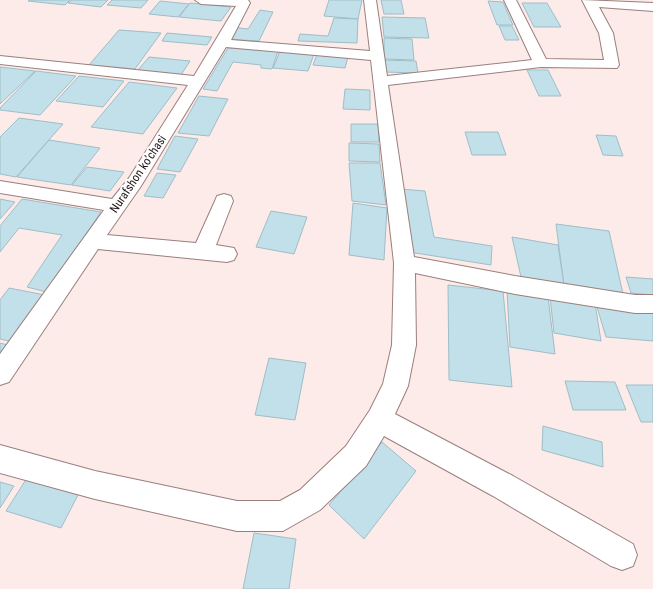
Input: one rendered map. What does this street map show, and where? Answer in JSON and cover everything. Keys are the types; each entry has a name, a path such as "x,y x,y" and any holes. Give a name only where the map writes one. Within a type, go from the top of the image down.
{"street":[{"name":"Nurafshon ko’chasi","path":"0,374 116,206 135,182 222,43 244,3 201,0"},
{"path":"0,460 95,485 237,516 283,516 310,500 356,456 379,419 395,386 404,345 404,263 370,0"},
{"path":"510,0 541,63"},
{"path":"381,82 541,63 612,65 606,33 589,1"},
{"path":"589,1 653,7"},
{"path":"222,43 377,56"},
{"path":"0,60 197,81"},
{"path":"0,187 116,206"},
{"path":"204,252 224,201"},
{"path":"92,241 227,254"},
{"path":"404,263 514,285 635,304 653,304"},
{"path":"379,419 496,482 622,555"}],"building":[{"path":"70,0 65,5 28,1"},
{"path":"72,0 108,0 101,7 68,3"},
{"path":"112,0 148,0 141,8 107,5"},
{"path":"329,0 362,0 358,19 324,16"},
{"path":"381,0 401,0 404,14 384,14"},
{"path":"160,1 189,4 178,17 149,14"},
{"path":"488,1 503,2 513,25 497,25"},
{"path":"190,3 231,7 221,21 179,17"},
{"path":"522,3 547,3 561,27 534,27"},
{"path":"260,10 273,12 259,41 226,39 232,27 248,29"},
{"path":"382,17 425,18 429,38 384,37"},
{"path":"334,18 358,19 357,43 298,41 300,34 328,36"},
{"path":"499,26 512,26 519,40 505,40"},
{"path":"119,30 161,33 135,69 89,65"},
{"path":"167,33 212,37 207,45 162,41"},
{"path":"384,38 412,39 414,60 384,59"},
{"path":"228,48 278,51 272,69 261,68 261,65 233,62 217,91 203,89"},
{"path":"280,51 314,54 308,71 273,68"},
{"path":"317,54 348,57 345,68 313,65"},
{"path":"149,57 190,61 181,75 138,70"},
{"path":"384,60 416,61 418,73 384,72"},
{"path":"0,67 35,71 0,104"},
{"path":"527,70 548,70 561,96 539,96"},
{"path":"36,71 76,76 40,115 0,110 0,108"},
{"path":"79,76 124,81 103,107 56,101"},
{"path":"129,82 177,88 143,134 91,127"},
{"path":"345,89 370,90 370,110 343,109"},
{"path":"199,96 228,99 209,136 178,133"},
{"path":"19,118 63,124 16,177 0,174 0,137"},
{"path":"351,124 378,124 379,142 351,142"},
{"path":"465,132 498,132 506,155 472,155"},
{"path":"596,135 616,136 623,156 603,155"},
{"path":"175,136 198,139 180,172 157,169"},
{"path":"49,140 100,148 71,185 17,177"},
{"path":"349,143 379,144 380,162 349,161"},
{"path":"349,163 380,163 386,205 352,201"},
{"path":"87,167 124,172 110,191 72,185"},
{"path":"157,173 176,175 163,198 144,196"},
{"path":"401,189 425,191 434,237 492,246 491,265 409,252"},
{"path":"0,199 15,202 0,219"},
{"path":"22,199 101,212 46,292 27,287 62,235 19,228 0,252 0,226"},
{"path":"353,203 387,208 384,260 349,255"},
{"path":"271,211 307,217 294,254 256,247"},
{"path":"556,224 609,231 623,294 564,286"},
{"path":"512,237 558,245 564,285 521,277"},
{"path":"626,277 653,279 653,295 631,293"},
{"path":"448,285 503,291 512,387 449,380"},
{"path":"9,288 45,295 13,342 0,339 0,300"},
{"path":"507,291 548,297 555,354 510,347"},
{"path":"550,297 595,303 601,341 554,333"},
{"path":"597,307 653,311 653,341 606,337"},
{"path":"0,343 12,346 0,363"},
{"path":"269,358 306,363 295,420 255,415"},
{"path":"565,381 615,382 626,410 573,410"},
{"path":"626,385 653,385 653,422 641,422"},
{"path":"543,426 602,442 603,467 542,450"},
{"path":"382,442 416,471 364,539 329,505"},
{"path":"27,478 79,493 61,528 6,511"},
{"path":"0,482 14,486 0,508"},
{"path":"254,533 296,539 289,589 243,589"}]}
